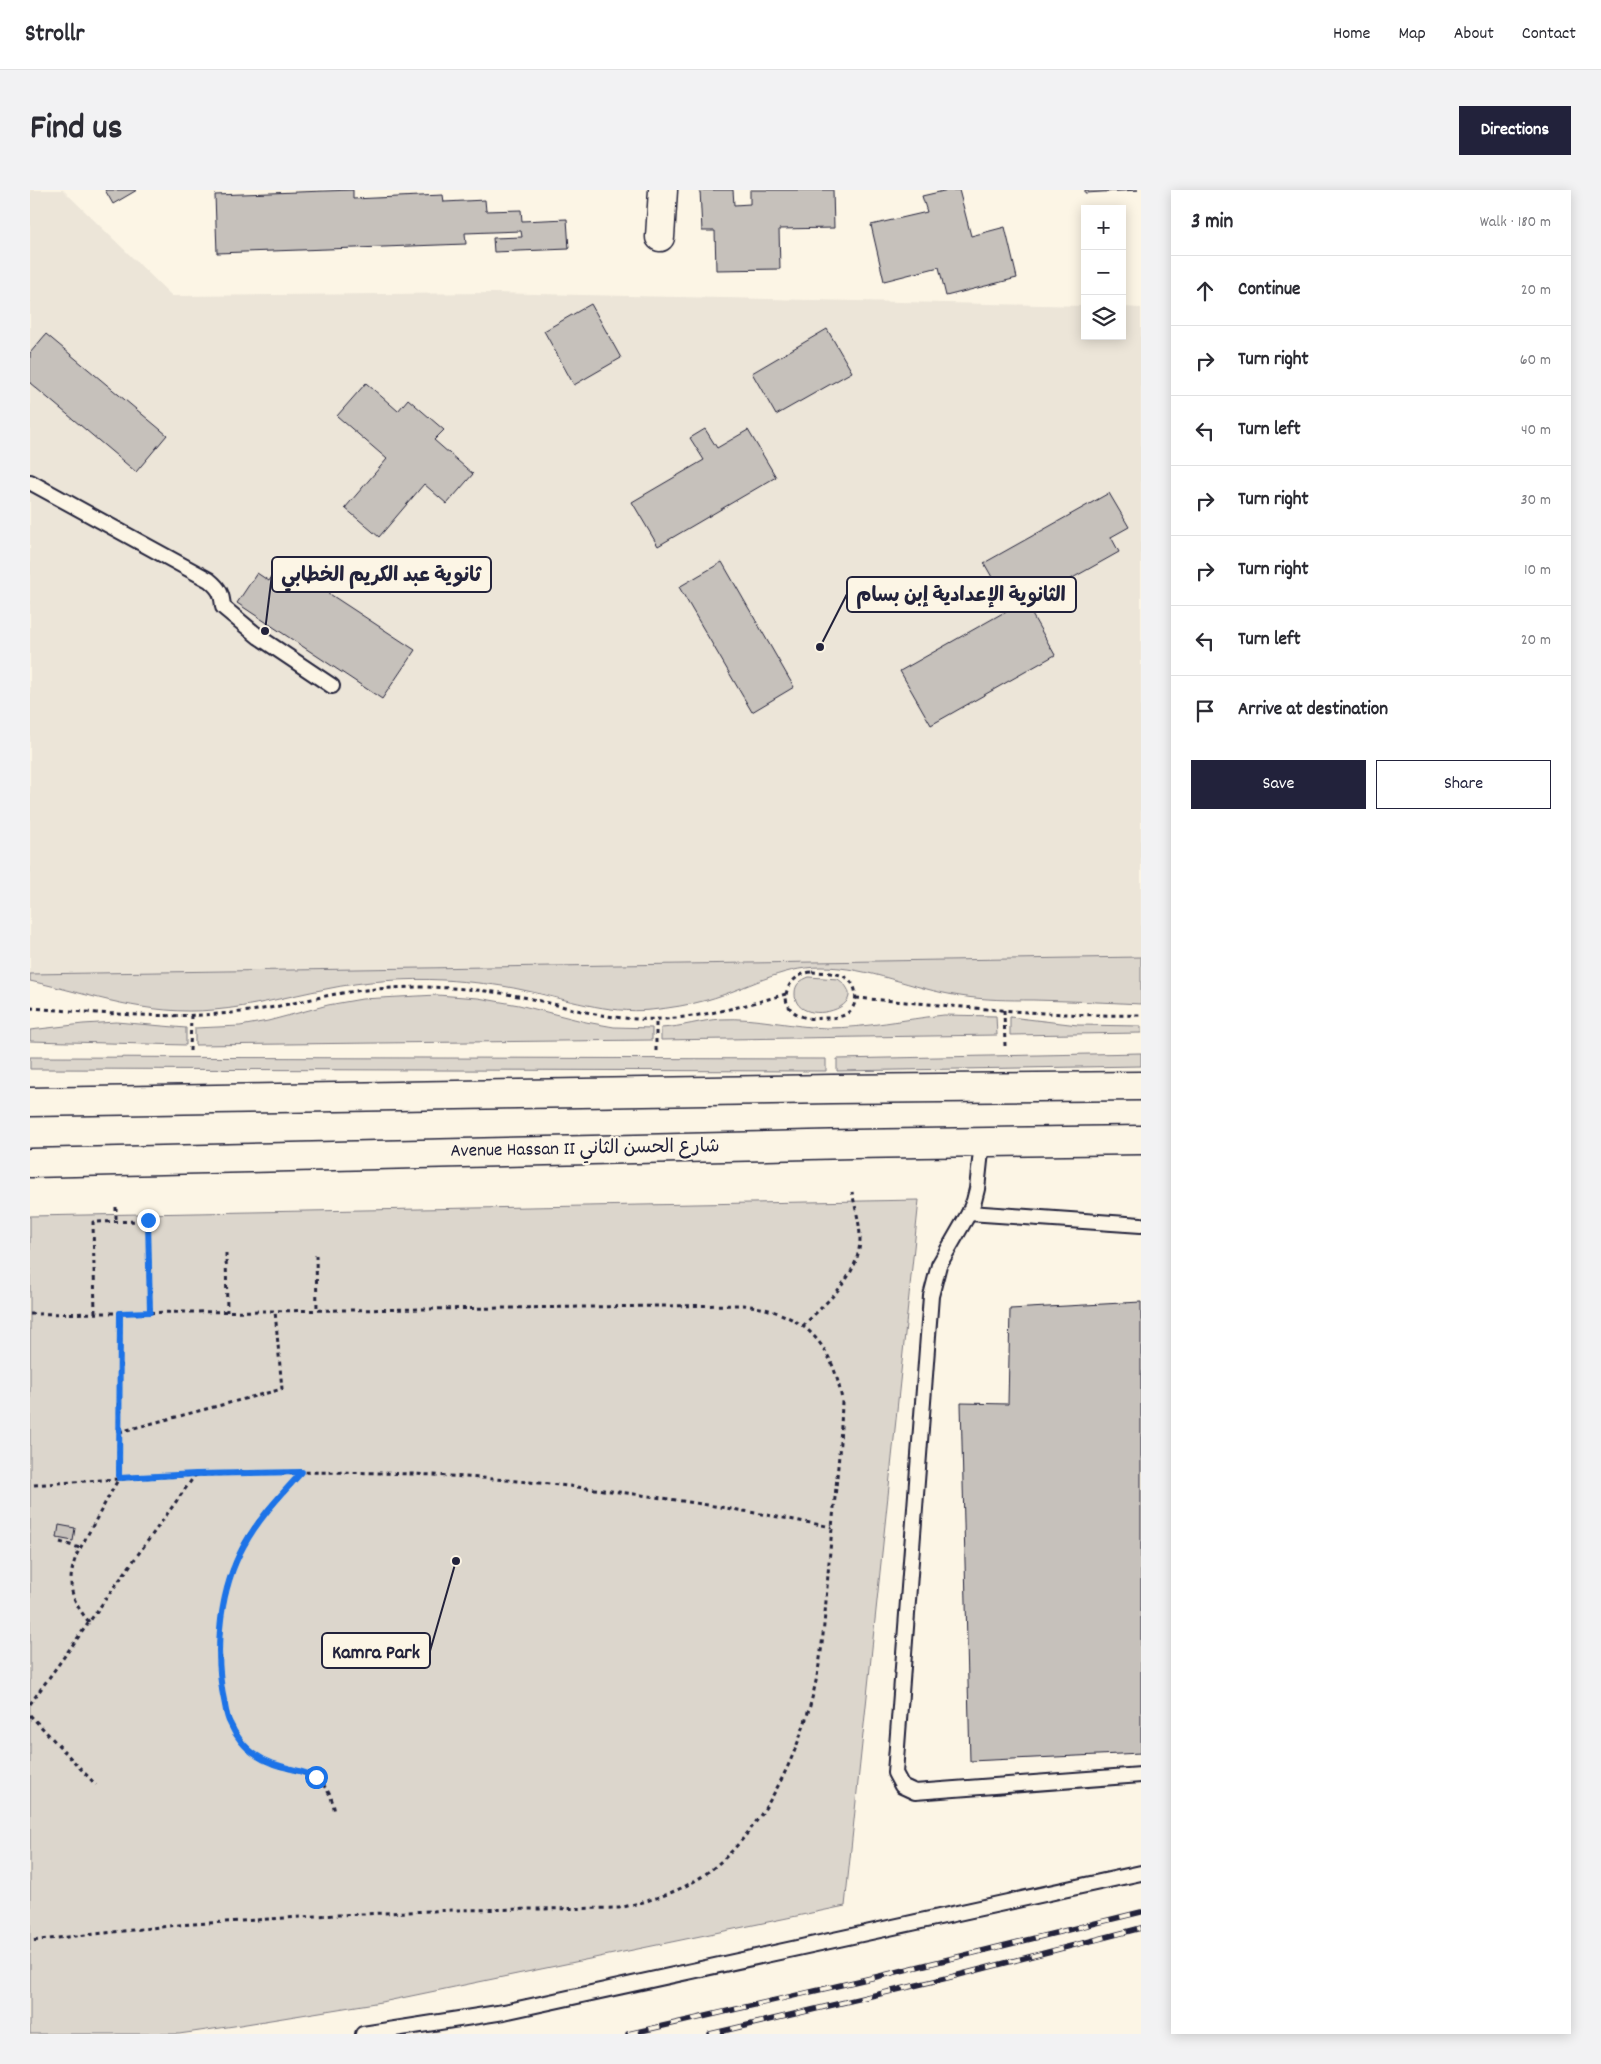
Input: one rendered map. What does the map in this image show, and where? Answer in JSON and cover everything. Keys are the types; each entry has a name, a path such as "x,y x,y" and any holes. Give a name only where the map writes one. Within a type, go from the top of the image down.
{"main road":[{"path":"660,237 663,190"},
{"path":"30,1102 812,1089 1141,1086"},
{"name":"Avenue Hassan II شارع الحسن الثاني","path":"30,1163 1141,1140"}],"lane":[{"path":"30,482 210,580 218,587 222,596 223,607 259,637 332,686"},
{"path":"982,1142 977,1189 969,1213 939,1265 931,1296 895,1773 902,1786 915,1792 1141,1775"},
{"path":"969,1213 1141,1225"},
{"path":"363,2034 504,2012 1141,1873"}],"path":[{"path":"812,972 834,973 850,980 856,998 853,1007 840,1018 809,1018 795,1014 790,1008 786,994 788,986 798,975 812,972"},
{"path":"30,1008 148,1016 191,1016 242,1012 333,994 425,987 490,992 518,996 594,1014 656,1019 696,1015 747,1005 786,994"},
{"path":"856,998 1004,1010 1141,1015"},
{"path":"1004,1010 1005,1046"},
{"path":"190,1051 191,1016"},
{"path":"656,1019 656,1051"},
{"path":"803,1326 849,1277 856,1264 860,1236 852,1192"},
{"path":"116,1207 116,1221"},
{"path":"96,1313 93,1222 148,1220 150,1312"},
{"path":"226,1253 227,1312"},
{"path":"316,1255 316,1310"},
{"path":"30,1314 743,1305 764,1308 785,1315 803,1326 818,1341 830,1358 838,1379 842,1400 818,1667 810,1707 799,1738 775,1790 753,1825 717,1865 695,1881 654,1899 619,1908 454,1910 316,1916 179,1925 30,1941"},
{"path":"119,1432 282,1389 275,1311"},
{"path":"89,1622 78,1609 72,1595 70,1581 72,1567 80,1548 119,1478 120,1313"},
{"path":"34,1485 196,1474 302,1472 409,1474 516,1481 621,1492 727,1507 832,1528"},
{"path":"302,1472 264,1516 240,1554 230,1579 224,1603 220,1634 222,1693 229,1722 241,1740 256,1755 274,1765 316,1777 330,1793 335,1812"},
{"path":"30,1704 196,1474"},
{"path":"60,1542 80,1548"},
{"path":"30,1715 96,1785"}],"shaded area":[{"path":"30,190 63,190 172,296 493,293 1081,306 1081,340 1126,340 1126,307 1141,308 1141,957 30,974"},
{"path":"1141,957 1141,1004 996,1000 969,997 925,989 874,974 821,967 806,968 777,975 700,1002 635,1011 603,1008 493,985 414,979 355,984 228,1009 166,1010 120,1003 30,981 30,974"},
{"path":"809,977 838,979 848,989 848,999 842,1006 831,1011 807,1010 798,1004 795,993 799,983"},
{"path":"437,995 478,998 519,1005 614,1027 652,1028 652,1040 195,1045 195,1028 240,1026 362,999"},
{"path":"944,1015 996,1016 997,1035 661,1040 661,1028 714,1020 748,1019 800,1026 842,1028"},
{"path":"1010,1017 1078,1025 1141,1026 1141,1033 1010,1035"},
{"path":"116,1022 186,1028 186,1045 30,1041 30,1030"},
{"path":"1141,1053 1141,1066 837,1071 837,1059"},
{"path":"30,1057 826,1059 826,1071 30,1069"},
{"path":"919,1200 845,1906 387,2001 234,2026 179,2034 30,2034 30,1216"}],"building":[{"path":"105,190 137,190 113,204"},
{"path":"353,190 353,199 443,195 444,202 485,200 486,211 521,210 522,221 567,219 569,249 494,252 493,238 522,237 521,231 465,233 466,244 217,253 215,195"},
{"path":"700,190 733,190 734,205 750,204 750,190 833,190 834,228 779,229 780,269 716,270 715,231 702,231"},
{"path":"948,190 959,190 971,236 1005,227 1017,278 946,296 939,267 884,281 871,225 927,212 922,196"},
{"path":"1085,190 1138,190 1085,193"},
{"path":"591,304 621,358 574,385 544,331"},
{"path":"827,329 852,372 776,415 752,373"},
{"path":"46,334 167,435 136,472 30,383 30,353"},
{"path":"366,383 398,411 408,399 444,430 434,440 473,474 447,504 424,484 379,537 345,508 387,459 337,416"},
{"path":"705,429 717,448 748,430 776,477 658,546 632,502 704,460 690,438"},
{"path":"1109,493 1129,527 1111,537 1119,552 1026,604 1055,655 931,725 900,671 1010,609 984,563"},
{"path":"281,562 415,650 382,699 237,603 257,573 269,581"},
{"path":"722,562 794,687 752,712 679,587"},
{"path":"1141,1302 1141,1753 970,1761 961,1403 1008,1404 1010,1309"},
{"path":"59,1525 75,1528 73,1541 57,1538"}],"railway":[{"path":"628,2034 880,1976 1141,1912"},
{"path":"710,2034 947,1978 1141,1928"}],"place":[{"name":"ثانوية عبد الكريم الخطابي","path":"265,631"},
{"name":"الثانوية الإعدادية إبن بسام","path":"820,647"},
{"name":"Kamra Park","path":"456,1561"}],"route":[{"path":"148,1220 150,1312 120,1313 119,1478 249,1472 302,1472 253,1530 240,1554 230,1579 224,1603 220,1634 220,1664 222,1693 229,1722 241,1740 256,1755 274,1765 316,1777"}]}
